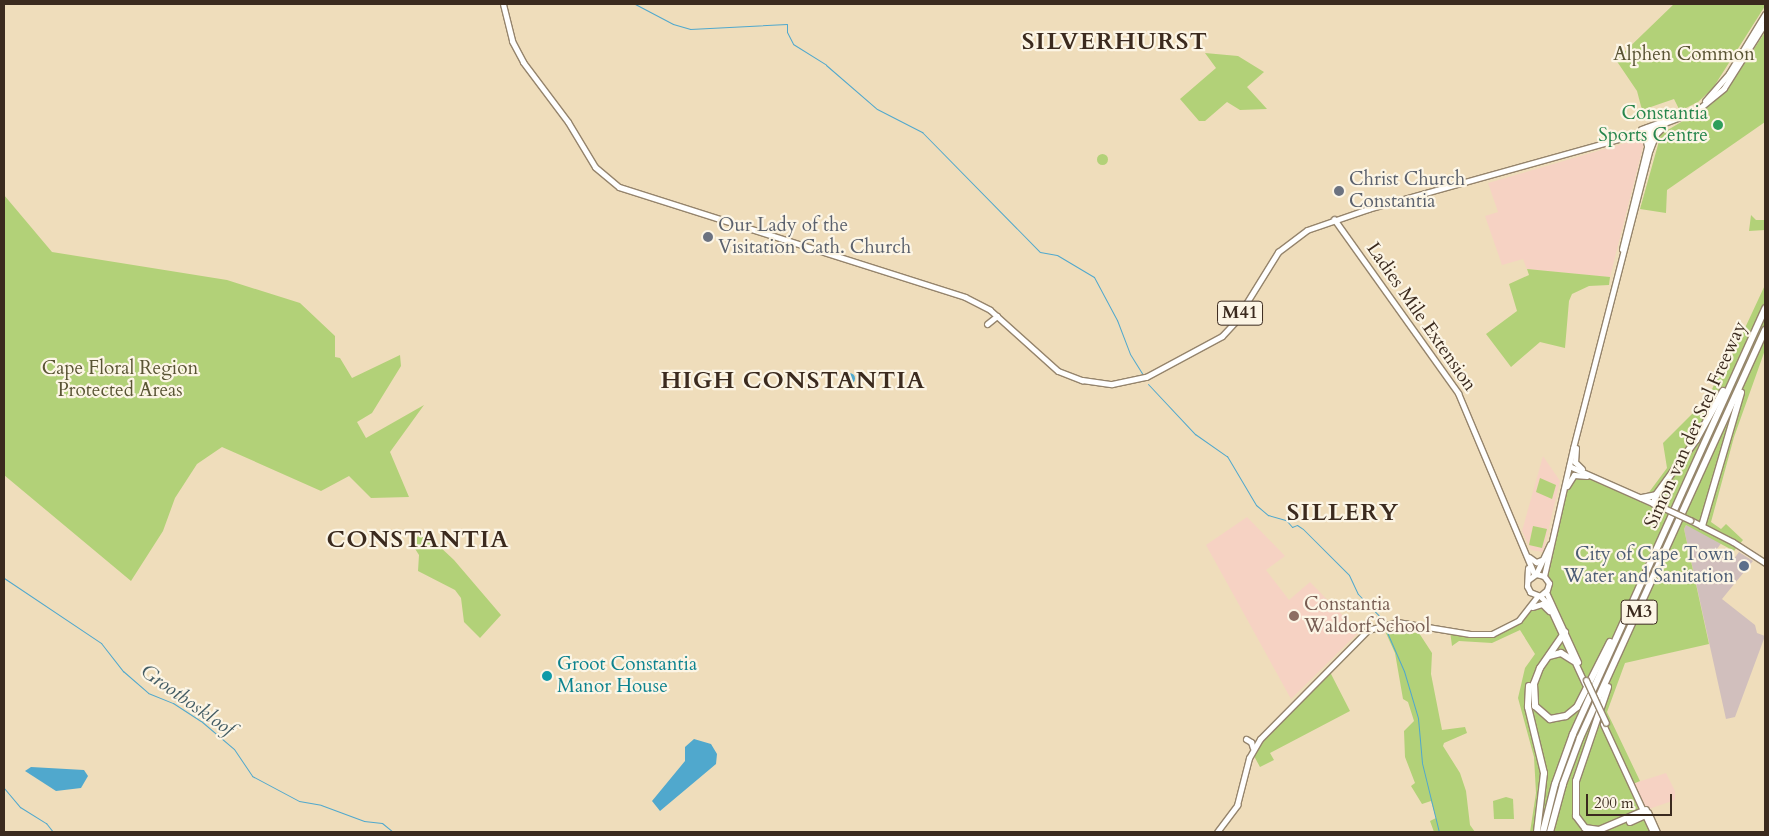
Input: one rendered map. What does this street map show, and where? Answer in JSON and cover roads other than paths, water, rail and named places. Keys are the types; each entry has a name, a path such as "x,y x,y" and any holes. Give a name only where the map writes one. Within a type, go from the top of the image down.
{"highway":[{"name":"Simon van der Stel Freeway","path":"1542,832 1565,753 1765,308"},
{"path":"1654,504 1656,495 1704,427 1760,318"},
{"name":"Simon van der Stel Freeway","path":"1550,832 1573,756 1765,330"},
{"path":"1702,526 1730,424 1765,330"},
{"path":"1642,498 1656,495"},
{"path":"1562,632 1535,678 1533,702 1541,714 1555,719 1570,714 1581,701 1641,583"},
{"path":"1537,832 1544,773 1528,707 1528,690 1535,668 1562,632"},
{"path":"1628,634 1580,766 1574,806 1578,821 1594,830 1646,813"},
{"path":"1546,659 1560,653 1574,661"},
{"path":"1608,832 1646,813"}],"main road":[{"name":"M41","path":"503,4 512,41 523,62 568,122 595,166 619,187 966,297 997,316 1036,355 1058,372 1102,384 1140,379 1222,336 1234,324 1283,247 1300,233 1334,220 1612,140 1673,121 1696,111 1724,88 1765,23"},
{"name":"M41","path":"1612,140 1634,135 1695,108 1710,97 1729,73 1765,14"},
{"path":"1649,148 1658,132 1673,121"},
{"path":"1526,612 1539,596 1546,592 1549,584 1544,576 1652,139 1647,129"},
{"path":"1634,135 1644,136 1649,148"},
{"name":"Ladies Mile Extension","path":"1334,220 1458,393 1535,574"},
{"path":"988,324 997,316"},
{"path":"1576,441 1576,462 1587,474"},
{"path":"1561,503 1576,448"},
{"path":"1570,468 1605,481 1690,520 1765,563"},
{"path":"1567,486 1574,475 1587,474"},
{"path":"1552,542 1535,574 1528,580 1527,589 1531,594 1546,600 1655,832"},
{"name":"Ladies Mile Extension","path":"1524,545 1528,580"},
{"path":"1528,557 1536,562 1544,559"},
{"path":"1535,574 1544,576"},
{"path":"1546,592 1574,661 1586,682"},
{"path":"1516,621 1531,594"},
{"path":"1253,749 1342,654 1374,627 1404,622 1485,635 1503,631 1535,604 1542,604 1553,615"},
{"path":"1217,832 1240,799 1253,749 1252,743 1246,740"}],"water":[{"path":"849,372 855,378 849,384 843,378"},
{"path":"694,739 711,744 717,754 716,764 660,811 652,801 685,761 685,747"},
{"path":"31,767 84,770 88,776 81,788 56,791 25,771"}],"waterway":[{"path":"635,4 673,24 690,29 787,24 787,32 793,44 826,65 877,109 922,132 1040,252 1057,255 1094,277 1117,320 1130,354 1143,375"},
{"path":"1148,384 1195,434 1227,456 1256,505 1268,515 1286,520 1292,527 1297,525 1303,529 1349,575 1358,594 1383,620"},
{"name":"Grootboskloof","path":"4,578 101,643 123,671 148,693 173,703 201,721 234,749 252,776 299,801 321,805 364,821 382,823 393,832"},
{"path":"1386,630 1404,671 1418,718 1422,763 1439,832"},
{"path":"4,788 20,807 46,823 53,832"}],"place":[{"name":"Constantia Sports Centre","path":"1718,125"},
{"name":"Christ Church Constantia","path":"1339,191"},
{"name":"Our Lady of the Visitation Cath. Church","path":"708,237"},
{"name":"City of Cape Town Water and Sanitation","path":"1744,566"},
{"name":"Constantia Waldorf School","path":"1294,616"},
{"name":"Groot Constantia Manor House","path":"547,676"}],"district":[{"name":"SILVERHURST","path":"1115,42"},
{"name":"HIGH CONSTANTIA","path":"793,381"},
{"name":"SILLERY","path":"1343,513"},
{"name":"CONSTANTIA","path":"418,540"}],"park label":[{"name":"Alphen Common","path":"1684,55"},
{"name":"Cape Floral Region Protected Areas","path":"120,380"}]}
